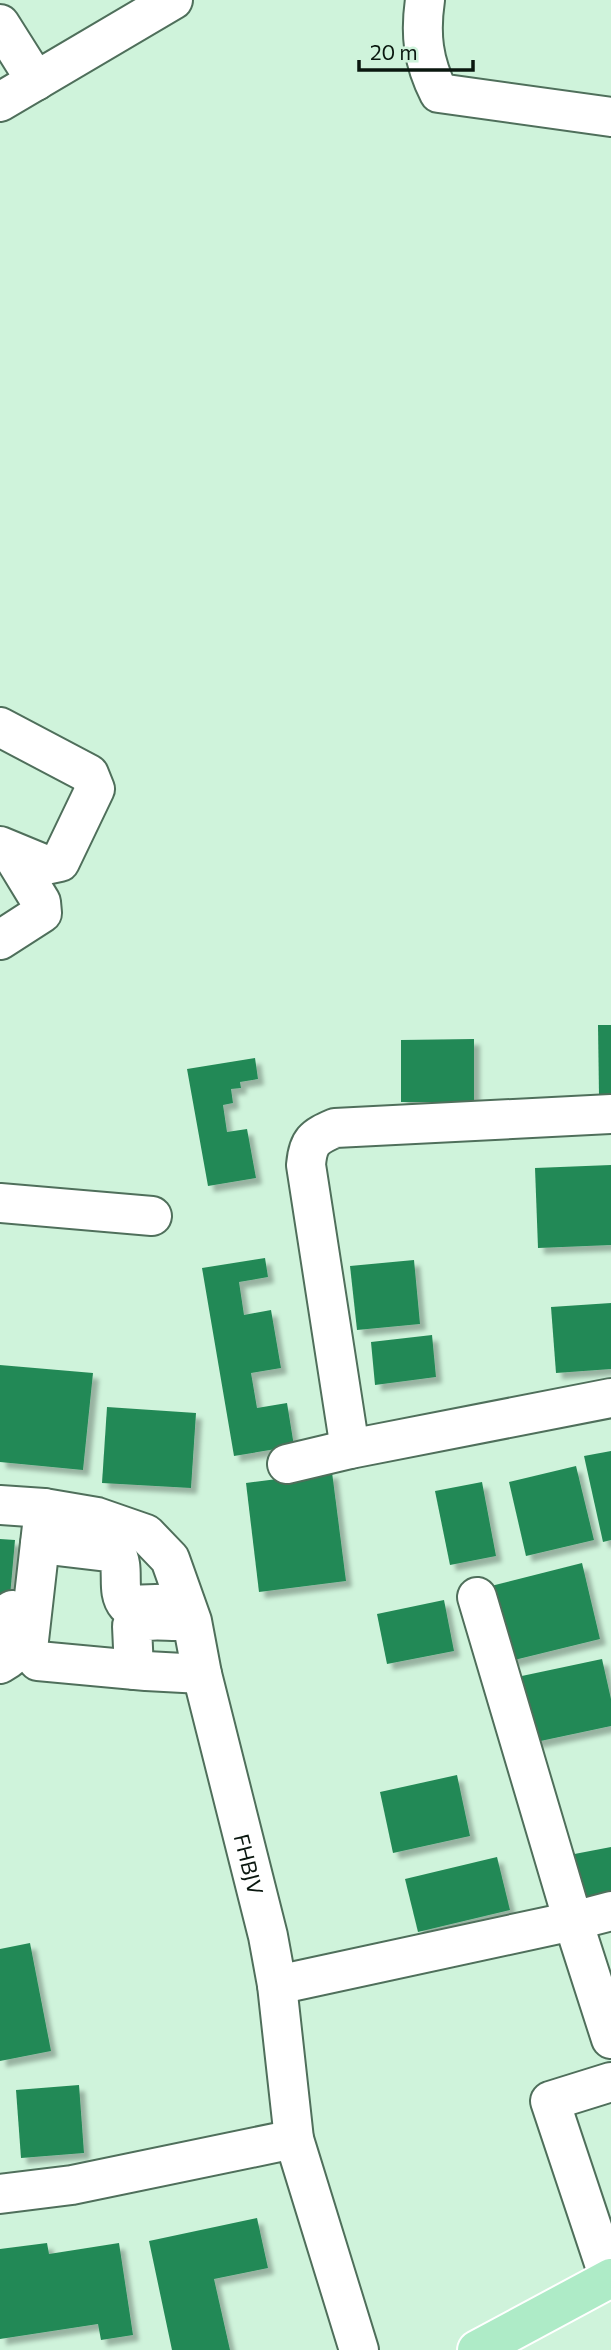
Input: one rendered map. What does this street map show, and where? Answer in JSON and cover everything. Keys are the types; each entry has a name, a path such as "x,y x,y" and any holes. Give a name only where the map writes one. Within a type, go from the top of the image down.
{"main road":[{"path":"477,2350 610,2278"}],"street":[{"path":"0,102 173,0"},
{"path":"425,0 421,24 428,72 439,93 611,117"},
{"path":"0,24 36,81"},
{"path":"0,727 89,774 95,789 60,862 46,865 5,848"},
{"path":"0,940 42,913 41,902 5,848"},
{"path":"350,1449 306,1165 308,1147 318,1135 335,1128 611,1114"},
{"path":"0,1203 152,1216"},
{"path":"287,1464 350,1449 611,1398"},
{"path":"0,1664 8,1660 26,1516"},
{"path":"26,1516 28,1649 38,1661 202,1674"},
{"name":"FHBJV","path":"26,1516 93,1534 146,1534 170,1559 186,1605 268,1936 277,1985 294,2140 359,2350"},
{"path":"93,1534 120,1559 122,1599 127,1605 186,1605"},
{"path":"477,1597 573,1921 611,2039"},
{"path":"134,1670 132,1626 135,1622 186,1605"},
{"path":"277,1985 611,1911"},
{"path":"610,2278 550,2101 611,2082"},
{"path":"0,2194 72,2185 294,2140"}],"building":[{"path":"598,1025 611,1025 611,1094 599,1095"},
{"path":"474,1039 474,1102 401,1102 401,1040"},
{"path":"255,1058 258,1079 240,1082 241,1088 231,1089 233,1103 223,1105 227,1132 247,1129 256,1178 208,1186 187,1069"},
{"path":"611,1165 611,1245 538,1248 535,1168"},
{"path":"265,1258 268,1277 239,1282 244,1315 271,1310 281,1368 251,1373 257,1408 287,1403 294,1446 234,1456 202,1268"},
{"path":"414,1260 420,1324 357,1330 350,1266"},
{"path":"611,1303 611,1369 556,1373 551,1307"},
{"path":"432,1335 436,1377 375,1385 371,1342"},
{"path":"0,1365 93,1373 83,1470 0,1462"},
{"path":"107,1407 196,1413 191,1488 102,1483"},
{"path":"611,1451 611,1540 603,1542 584,1456"},
{"path":"576,1466 594,1540 526,1556 509,1482"},
{"path":"332,1472 346,1581 259,1592 246,1483"},
{"path":"482,1482 496,1556 450,1565 435,1491"},
{"path":"0,1539 15,1540 5,1653 0,1652"},
{"path":"582,1563 600,1639 502,1663 483,1588"},
{"path":"444,1600 454,1651 387,1664 377,1614"},
{"path":"602,1659 611,1699 611,1726 531,1743 517,1677"},
{"path":"457,1775 470,1836 393,1853 380,1792"},
{"path":"611,1847 611,1895 573,1902 564,1856"},
{"path":"497,1857 510,1910 418,1932 405,1879"},
{"path":"30,1943 51,2051 0,2061 0,1949"},
{"path":"79,2085 84,2153 21,2158 16,2090"},
{"path":"257,2218 268,2268 214,2279 230,2350 172,2350 149,2241"},
{"path":"47,2243 49,2254 119,2243 133,2335 101,2340 98,2324 0,2339 0,2249"}]}
